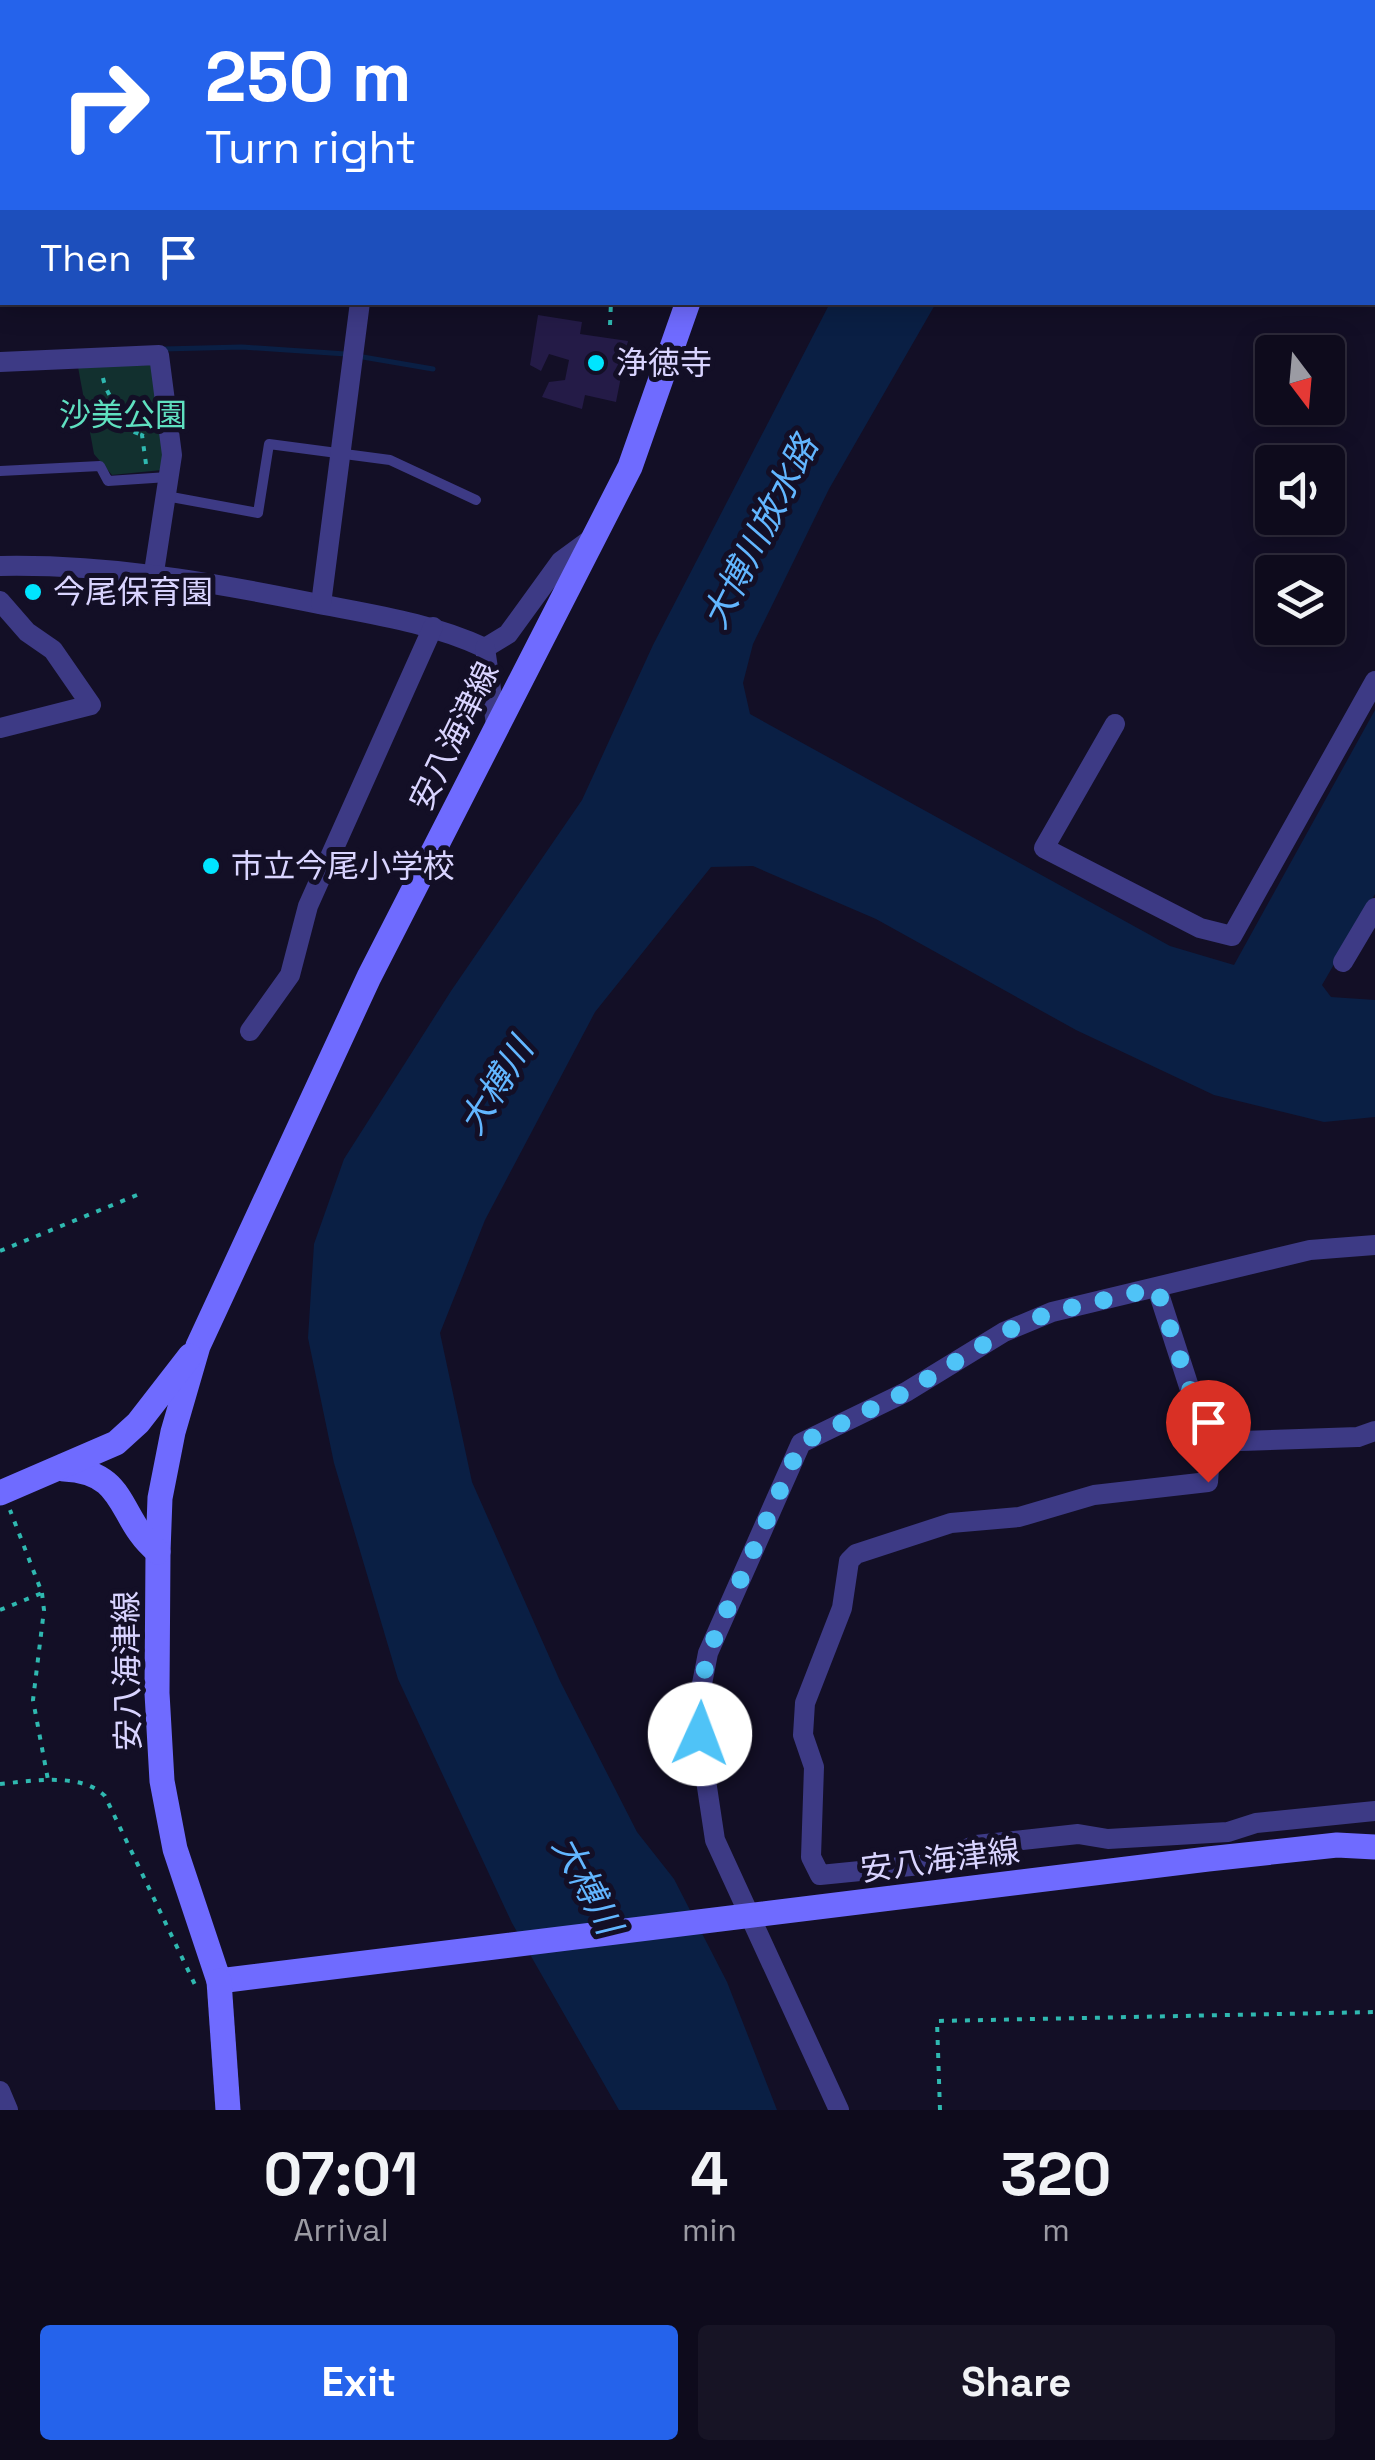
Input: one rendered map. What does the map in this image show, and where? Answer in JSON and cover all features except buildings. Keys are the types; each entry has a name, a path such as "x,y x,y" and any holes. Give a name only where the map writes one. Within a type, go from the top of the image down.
{"main road":[{"name":"安八海津線","path":"687,305 646,432 369,977 198,1346 160,1498 157,1694 162,1782 175,1849 219,1981 1208,1859 1338,1845 1375,1847"},
{"path":"2,1492 127,1433 198,1346"},
{"path":"59,1468 90,1470 112,1484 148,1543 158,1552"},
{"path":"219,1981 228,2110"}],"street":[{"path":"320,604 360,305"},
{"path":"0,362 159,356 172,455 161,484 154,572"},
{"path":"485,648 508,634 561,562 593,538"},
{"path":"0,566 68,564 154,572 433,627 485,648"},
{"path":"0,601 27,632 53,650 92,705 0,728"},
{"path":"250,1031 290,975 308,906 433,627"},
{"path":"485,648 496,724"},
{"path":"1115,724 1044,848 1200,928 1232,936 1375,681"},
{"path":"1343,962 1375,908"},
{"path":"840,2110 714,1840 708,1811 700,1694 708,1653 801,1443 906,1392 1004,1332 1052,1312 1310,1250 1375,1246"},
{"path":"1157,1288 1204,1433 1211,1442 1208,1482 1094,1495 1019,1517 951,1523 856,1554 849,1561 842,1608 805,1703 803,1734 814,1767 811,1857 820,1875 931,1864 976,1844 1078,1834 1108,1839 1228,1832 1256,1822 1375,1812"},
{"path":"1211,1442 1358,1436 1375,1431"},
{"path":"0,2092 8,2110"}],"lane":[{"path":"0,471 100,466 108,481 161,484 258,513 269,444 390,460 476,500"}],"path":[{"path":"610,325 611,305"},
{"path":"98,358 106,392 122,412 124,428 142,435"},
{"path":"122,412 145,410 150,417 142,435 161,484"},
{"path":"0,1251 137,1195"},
{"path":"2,1492 42,1593 44,1610 33,1700 48,1780"},
{"path":"0,1610 42,1593"},
{"path":"0,1784 48,1780 96,1788 105,1796 204,2003 220,2012"},
{"path":"940,2110 937,2021 1375,2012"}],"green space":[{"name":"沙美公園","path":"153,365 165,455 162,470 112,475 94,454 78,367"}],"water":[{"name":"大榑川","path":"829,305 935,305 829,489 753,644 743,683 750,714 1170,946 1234,965 1375,710 1375,894 1322,985 1331,997 1375,1000 1375,1117 1324,1122 1214,1095 1076,1030 876,919 753,866 711,867 595,1012 485,1220 440,1333 472,1482 560,1681 637,1832 674,1879 727,1982 777,2110 619,2110 512,1923 398,1679 334,1463 308,1338 314,1244 344,1159 451,991 582,800 653,645"}],"waterway":[{"name":"大博川放水路","path":"1323,0 1350,0"},
{"path":"163,349 242,347 346,354"},
{"path":"357,356 433,369"}],"place":[{"name":"浄徳寺","path":"596,363"},
{"name":"今尾保育園","path":"33,592"},
{"name":"市立今尾小学校","path":"211,866"}],"route":[{"path":"700,1734 700,1694 708,1653 801,1443 906,1392 1004,1332 1052,1312 1157,1288 1204,1433 1211,1442 1208,1482"}]}
